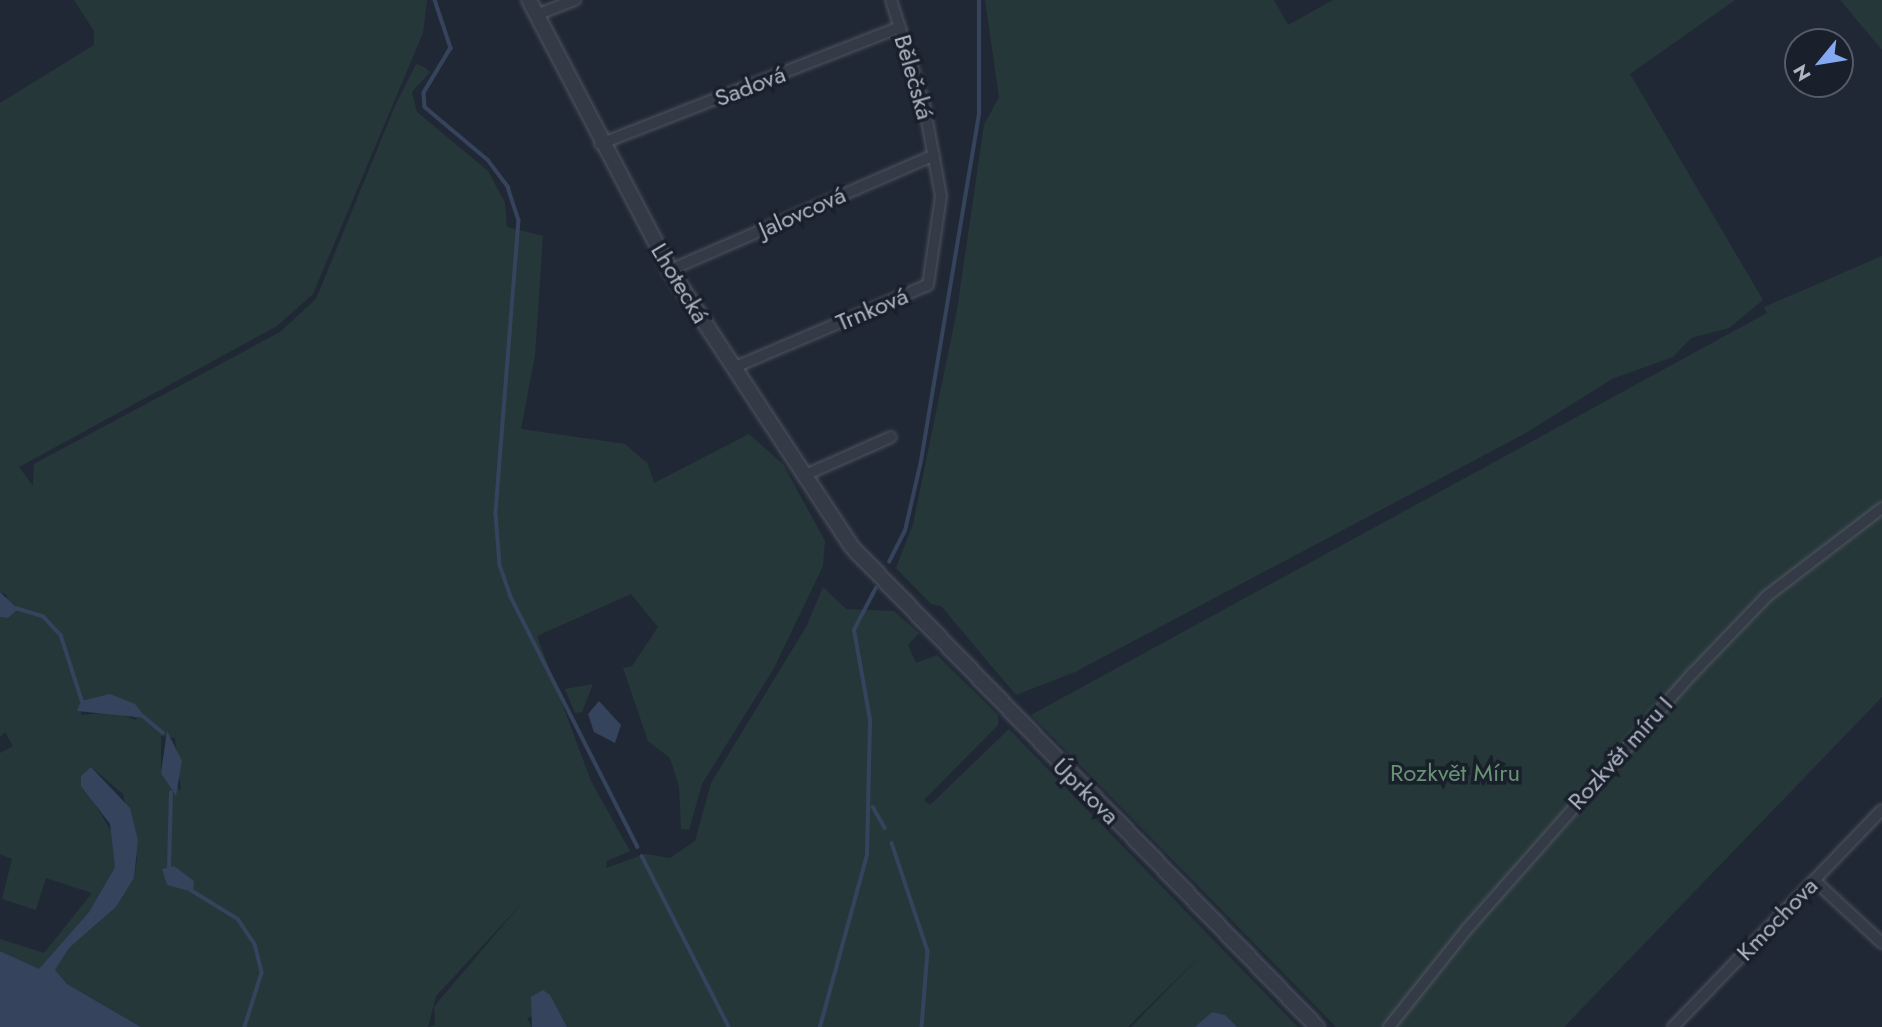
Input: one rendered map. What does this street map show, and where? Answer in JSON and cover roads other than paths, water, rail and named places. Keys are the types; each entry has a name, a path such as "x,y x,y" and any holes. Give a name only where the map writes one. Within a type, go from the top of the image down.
{"street":[{"name":"Lhotecká","path":"529,0 600,144 670,270 856,553"},
{"path":"536,15 575,0"},
{"name":"Bělečská","path":"891,0 934,155"},
{"name":"Sadová","path":"600,144 900,27"},
{"name":"Jalovcová","path":"670,270 934,155"},
{"name":"Trnková","path":"733,368 928,285 941,196 934,155"},
{"path":"803,476 891,438"},
{"name":"Rozkvět míru I","path":"1389,1027 1475,919 1693,673 1767,596 1882,509"},
{"name":"Úprkova","path":"856,553 1317,1027"},
{"name":"Kmochova","path":"1672,1027 1882,810"},
{"path":"1814,880 1882,943"}],"water":[{"path":"0,592 18,609 8,618 0,617"},
{"path":"110,694 135,704 146,718 77,711 81,701"},
{"path":"599,701 621,725 615,743 594,732 588,714"},
{"path":"167,731 182,761 176,796 161,773"},
{"path":"91,767 130,808 138,840 134,878 116,907 69,948 55,970 67,984 141,1027 0,1027 0,951 39,969 89,912 115,867 110,824 81,786 81,776"},
{"path":"174,866 194,881 193,892 167,885 162,869"},
{"path":"543,990 550,995 567,1027 532,1027 531,997"},
{"path":"1212,1012 1225,1015 1237,1027 1195,1027"}],"waterway":[{"path":"435,0 451,48 424,93 425,107 488,160 508,187 519,220 496,514 500,565 511,597 638,847"},
{"path":"889,562 905,531 921,461 979,113 979,0"},
{"path":"820,1027 867,855 870,720 854,630 876,588"},
{"path":"16,608 43,616 61,635 83,703"},
{"path":"143,716 163,733"},
{"path":"169,867 171,793"},
{"path":"873,807 885,828"},
{"path":"892,843 928,951 922,1027"},
{"path":"642,856 729,1027"},
{"path":"191,890 238,919 255,944 262,973 245,1027"}],"park label":[{"name":"Rozkvět Míru","path":"1455,773"}]}
